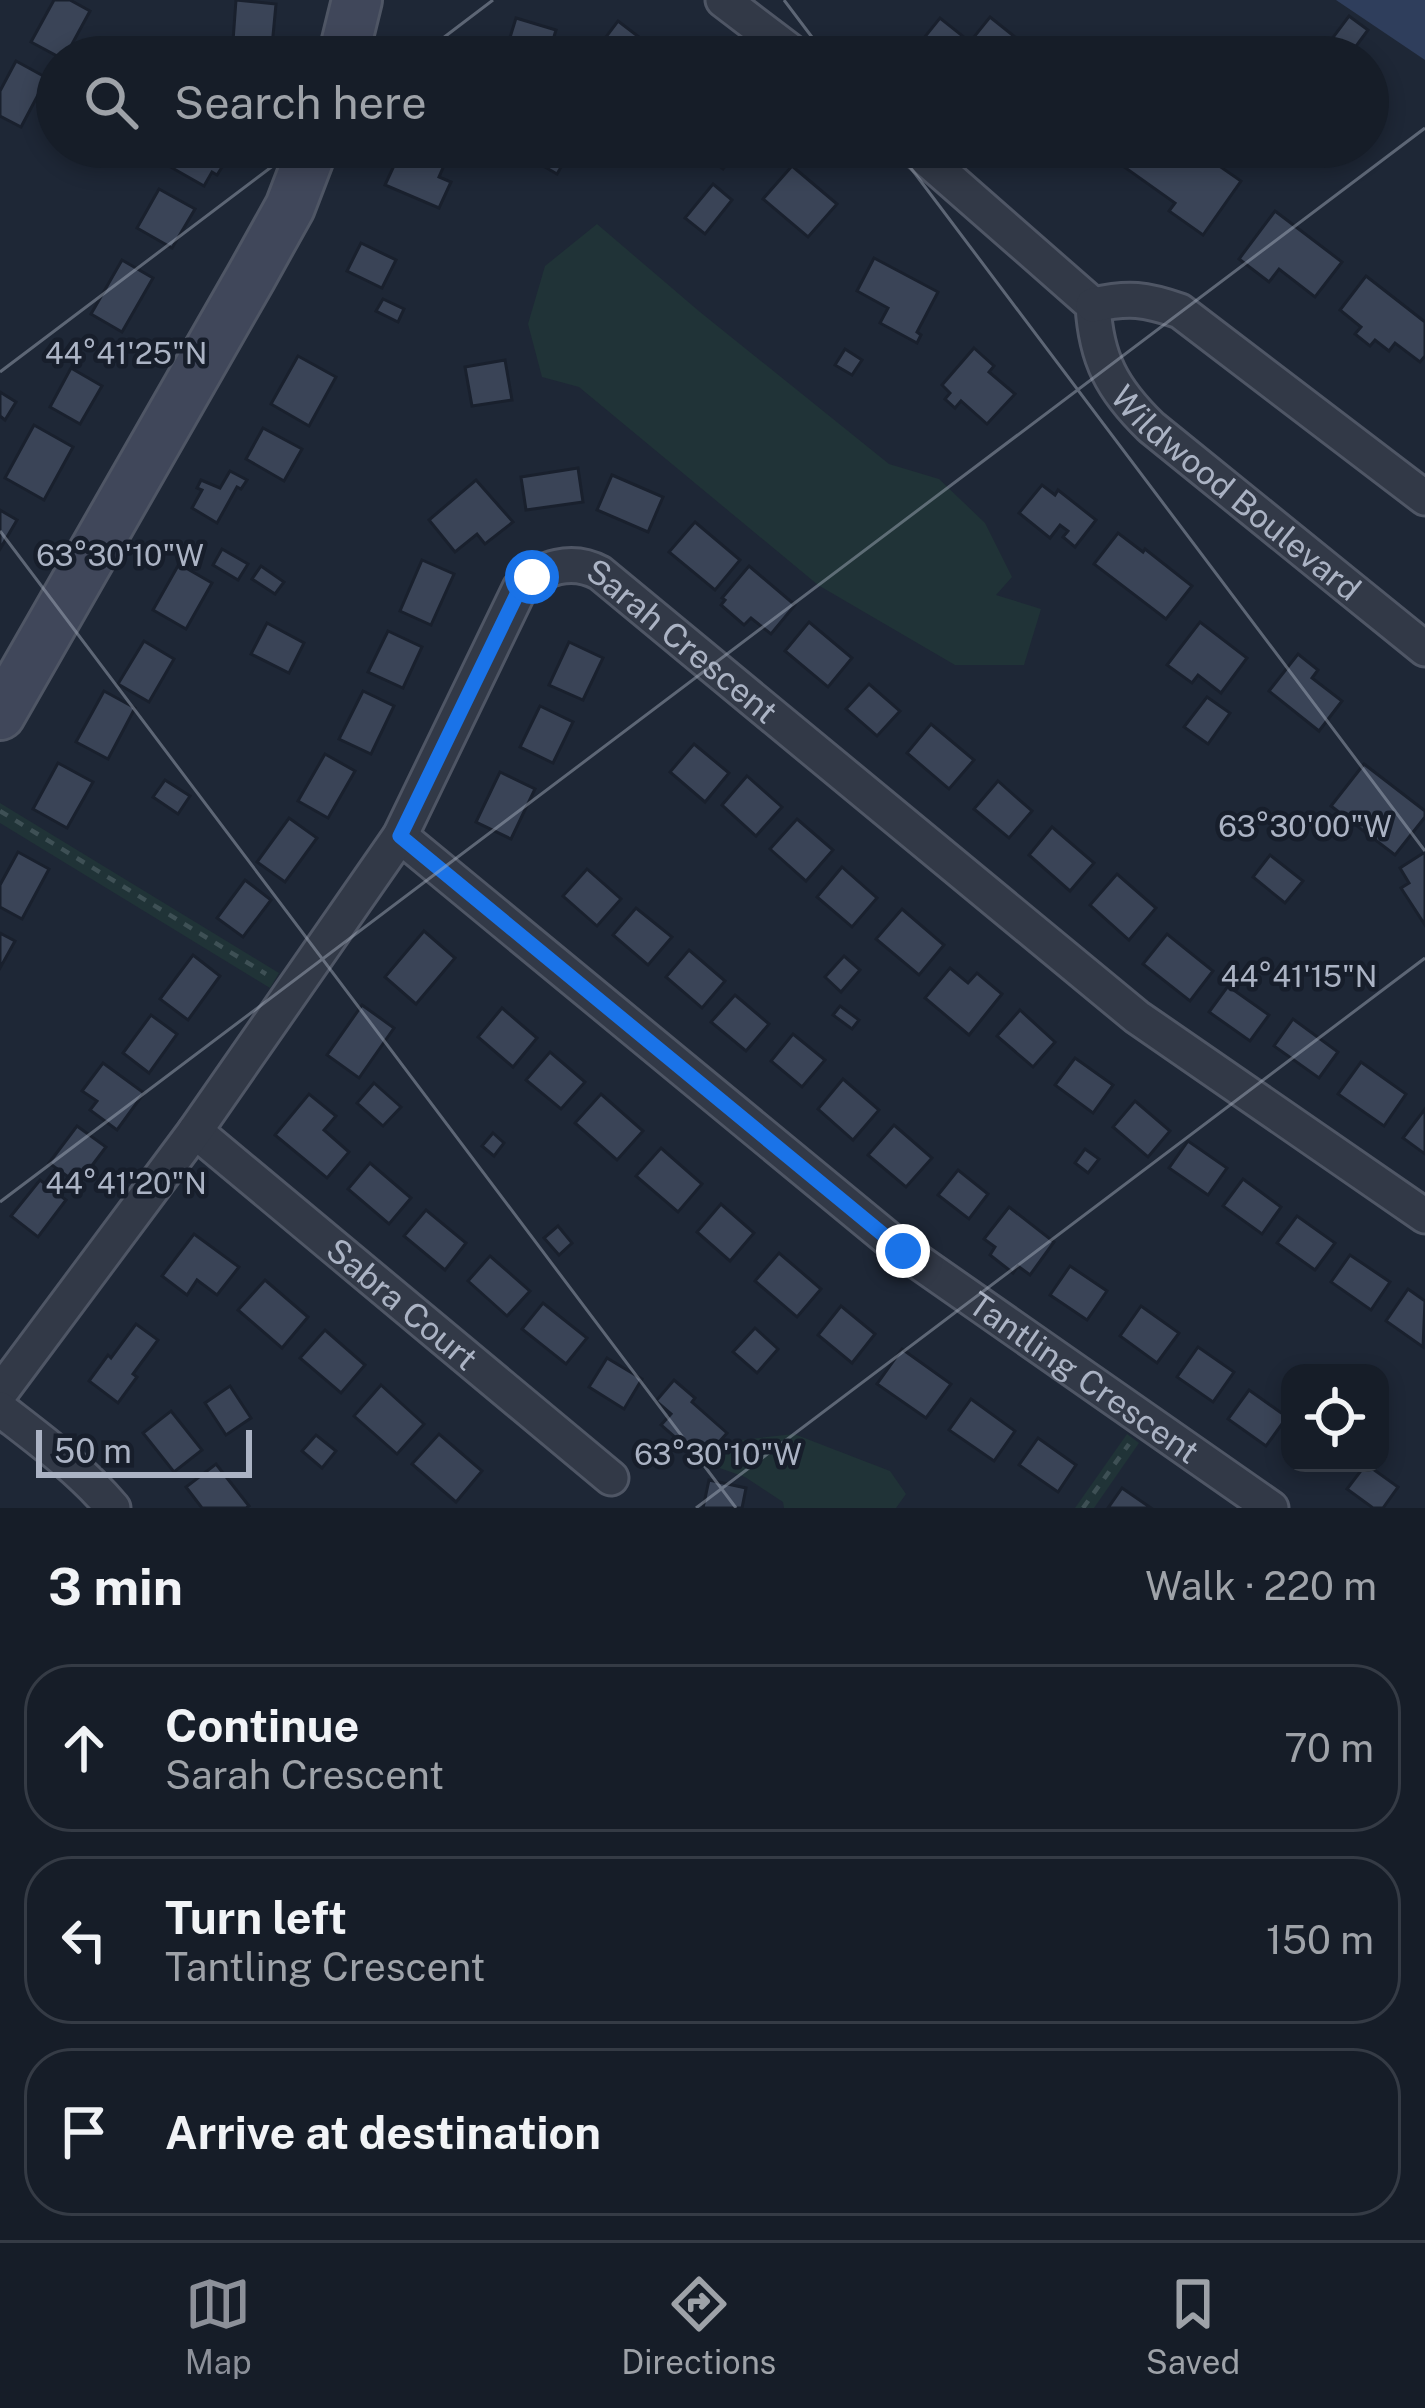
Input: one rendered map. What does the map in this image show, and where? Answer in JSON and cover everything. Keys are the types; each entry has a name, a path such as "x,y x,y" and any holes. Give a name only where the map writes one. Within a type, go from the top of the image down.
{"street":[{"path":"348,36 357,0"},
{"path":"723,0 770,36"},
{"path":"0,715 251,278 305,168"},
{"path":"937,168 1093,304 1125,298 1180,311 1425,498"},
{"name":"Wildwood Boulevard","path":"1093,304 1095,336 1115,386 1131,407 1425,649"},
{"name":"Sarah Crescent","path":"0,1393 195,1131 400,836 520,588 547,569 589,567 600,573 1137,1016 1425,1216"},
{"name":"Tantling Crescent","path":"400,836 903,1251 1271,1508"},
{"name":"Sabra Court","path":"195,1131 610,1478"},
{"path":"0,1409 54,1450 113,1508"}],"path":[{"path":"0,811 292,990"},
{"path":"1083,1508 1145,1422"}],"green space":[{"path":"597,224 889,464 939,479 985,523 1012,577 996,595 1041,609 1024,665 955,665 818,585 579,387 542,377 528,324 545,266"},
{"path":"0,803 279,973 270,988 0,823"},
{"path":"794,1434 890,1471 906,1494 896,1508 784,1508 783,1502 745,1477 714,1466 732,1441"},
{"path":"1127,1434 1139,1443 1094,1508 1075,1508"}],"water":[{"path":"1336,0 1425,0 1425,60"}],"building":[{"path":"54,0 70,0 90,11 76,36 36,36 36,45 31,42"},
{"path":"236,0 276,4 273,36 233,36"},
{"path":"1349,16 1368,30 1364,36 1334,36"},
{"path":"990,17 1014,36 975,36"},
{"path":"516,18 556,30 554,36 510,36"},
{"path":"940,18 962,36 925,36"},
{"path":"618,21 638,36 607,36"},
{"path":"16,61 36,72 36,99 21,127 0,116 0,91"},
{"path":"172,168 221,168 217,175 212,172 204,186"},
{"path":"393,168 443,168 439,177 451,182 439,208 385,185"},
{"path":"794,168 837,204 808,237 763,199"},
{"path":"1126,168 1222,168 1241,181 1203,235 1169,211 1175,203"},
{"path":"713,184 732,200 705,234 685,218"},
{"path":"159,189 195,209 172,248 137,228"},
{"path":"1275,211 1342,262 1315,297 1279,269 1269,282 1239,259"},
{"path":"361,243 396,260 382,288 347,271"},
{"path":"874,258 938,292 917,332 921,335 917,343 880,323 888,308 857,291"},
{"path":"122,260 153,278 122,332 91,314"},
{"path":"1366,276 1425,322 1425,356 1420,362 1395,343 1389,351 1375,340 1370,346 1355,334 1361,327 1340,310"},
{"path":"383,299 404,309 398,322 376,311"},
{"path":"974,348 994,366 989,372 1015,394 987,424 961,401 955,408 945,399 950,393 942,385"},
{"path":"845,349 862,360 852,375 835,365"},
{"path":"298,356 336,377 309,426 271,404"},
{"path":"505,360 512,400 472,406 465,367"},
{"path":"71,368 102,386 80,424 50,407"},
{"path":"0,392 16,402 5,420 0,416"},
{"path":"34,425 73,447 44,500 5,478"},
{"path":"263,428 302,449 284,481 246,459"},
{"path":"578,468 583,502 526,510 521,477"},
{"path":"230,471 247,480 241,489 237,487 217,523 192,508 202,490 197,488 201,480 220,488"},
{"path":"612,475 663,497 648,532 597,510"},
{"path":"476,480 513,522 485,544 477,534 455,552 429,520"},
{"path":"1042,485 1055,495 1058,490 1096,520 1075,547 1063,537 1068,531 1060,525 1050,538 1019,513"},
{"path":"0,510 17,520 0,549"},
{"path":"695,522 740,560 715,590 669,552"},
{"path":"1118,533 1192,586 1166,619 1094,564"},
{"path":"222,549 248,564 238,580 213,565"},
{"path":"422,560 454,574 431,625 400,611"},
{"path":"179,564 212,583 186,629 153,610"},
{"path":"261,566 284,582 275,594 252,579"},
{"path":"749,566 795,605 771,634 751,618 744,625 721,605"},
{"path":"809,622 852,658 828,687 785,651"},
{"path":"1200,622 1247,658 1221,693 1198,675 1192,683 1167,665"},
{"path":"267,623 304,643 289,673 251,654"},
{"path":"388,631 422,647 403,688 368,672"},
{"path":"144,641 174,659 149,702 118,684"},
{"path":"569,642 603,658 583,700 549,685"},
{"path":"1298,654 1318,670 1312,678 1342,701 1319,731 1269,691"},
{"path":"869,684 900,711 877,736 846,709"},
{"path":"104,691 135,708 108,759 76,742"},
{"path":"363,691 394,706 371,754 339,739"},
{"path":"1207,697 1230,713 1208,744 1184,727"},
{"path":"540,706 573,722 553,763 520,747"},
{"path":"931,724 974,760 949,789 907,753"},
{"path":"694,744 729,773 705,802 670,772"},
{"path":"325,754 355,771 328,818 298,801"},
{"path":"58,763 93,782 67,828 33,809"},
{"path":"1364,764 1425,811 1395,855 1331,806"},
{"path":"500,772 535,789 511,839 476,822"},
{"path":"747,776 782,807 756,836 722,805"},
{"path":"165,780 190,796 178,814 153,797"},
{"path":"998,781 1032,811 1009,838 974,809"},
{"path":"289,818 317,838 285,882 257,862"},
{"path":"797,819 833,850 806,881 770,849"},
{"path":"1052,827 1094,863 1070,891 1029,855"},
{"path":"18,852 49,869 22,919 0,907 0,885"},
{"path":"1425,852 1425,925 1401,888 1409,883 1400,868"},
{"path":"1270,855 1303,881 1285,903 1253,877"},
{"path":"842,867 877,898 852,927 817,897"},
{"path":"587,869 621,899 597,926 563,896"},
{"path":"1117,874 1156,908 1129,940 1090,905"},
{"path":"245,880 271,900 243,937 217,918"},
{"path":"636,908 672,937 648,965 613,935"},
{"path":"902,909 944,945 919,975 876,939"},
{"path":"424,931 455,958 416,1004 385,977"},
{"path":"0,933 15,941 0,968"},
{"path":"1167,934 1213,971 1190,1001 1143,964"},
{"path":"689,950 725,981 702,1008 666,977"},
{"path":"193,955 220,976 188,1020 160,999"},
{"path":"844,956 860,970 841,992 825,977"},
{"path":"950,968 968,983 977,973 1002,994 969,1035 925,998"},
{"path":"1228,986 1269,1015 1250,1041 1209,1012"},
{"path":"735,995 769,1024 746,1051 711,1022"},
{"path":"362,1005 394,1028 359,1078 327,1055"},
{"path":"840,1006 859,1020 852,1029 833,1015"},
{"path":"502,1008 537,1038 513,1067 478,1037"},
{"path":"1020,1010 1055,1042 1033,1067 997,1036"},
{"path":"151,1015 177,1034 149,1073 123,1053"},
{"path":"1293,1019 1338,1052 1319,1078 1274,1046"},
{"path":"793,1034 825,1060 802,1087 771,1061"},
{"path":"550,1052 585,1082 561,1109 526,1080"},
{"path":"1075,1058 1113,1085 1093,1113 1055,1085"},
{"path":"1361,1062 1406,1094 1384,1126 1338,1094"},
{"path":"103,1063 144,1093 117,1130 90,1110 97,1101 82,1091"},
{"path":"843,1079 879,1110 853,1140 818,1109"},
{"path":"374,1083 401,1107 383,1126 357,1103"},
{"path":"309,1094 336,1116 324,1130 349,1152 327,1178 275,1135"},
{"path":"601,1094 643,1131 617,1160 575,1123"},
{"path":"1135,1101 1170,1131 1148,1157 1113,1127"},
{"path":"1425,1109 1425,1154 1403,1138"},
{"path":"894,1125 932,1158 906,1187 868,1155"},
{"path":"77,1126 106,1147 78,1184 49,1163"},
{"path":"493,1133 504,1143 494,1156 482,1146"},
{"path":"1188,1141 1227,1168 1208,1195 1169,1168"},
{"path":"661,1148 702,1184 678,1212 636,1176"},
{"path":"1085,1149 1099,1159 1088,1173 1075,1163"},
{"path":"370,1163 411,1198 389,1224 348,1189"},
{"path":"958,1170 988,1194 969,1219 938,1195"},
{"path":"1243,1179 1281,1207 1262,1234 1223,1206"},
{"path":"40,1180 66,1200 38,1237 11,1216"},
{"path":"721,1204 754,1233 730,1261 697,1232"},
{"path":"1009,1207 1054,1242 1030,1275 1018,1266 1013,1273 990,1255 995,1247 984,1239"},
{"path":"426,1210 466,1243 445,1270 404,1236"},
{"path":"1297,1216 1335,1243 1315,1270 1277,1243"},
{"path":"558,1226 572,1243 559,1255 544,1238"},
{"path":"194,1234 239,1267 217,1295 197,1280 187,1295 162,1276"},
{"path":"779,1253 821,1289 797,1317 755,1281"},
{"path":"1350,1255 1390,1282 1371,1310 1331,1282"},
{"path":"490,1256 530,1291 507,1316 468,1281"},
{"path":"1070,1266 1107,1291 1087,1320 1050,1295"},
{"path":"265,1280 308,1317 282,1348 238,1310"},
{"path":"1408,1289 1425,1301 1423,1347 1386,1321"},
{"path":"543,1303 587,1338 566,1364 522,1329"},
{"path":"841,1306 875,1334 852,1363 818,1335"},
{"path":"1141,1306 1179,1333 1157,1363 1120,1336"},
{"path":"136,1324 158,1340 118,1403 89,1381"},
{"path":"755,1328 778,1349 757,1373 733,1352"},
{"path":"325,1330 365,1365 341,1393 300,1358"},
{"path":"1198,1347 1234,1372 1213,1402 1177,1377"},
{"path":"902,1349 951,1384 926,1418 877,1384"},
{"path":"607,1358 642,1379 624,1409 589,1387"},
{"path":"674,1380 727,1433 702,1461 661,1425 671,1414 656,1401"},
{"path":"381,1385 424,1424 397,1454 354,1416"},
{"path":"230,1386 251,1418 226,1435 205,1403"},
{"path":"1249,1390 1281,1413 1281,1425 1266,1446 1228,1419"},
{"path":"971,1399 1015,1431 994,1461 949,1430"},
{"path":"171,1411 202,1450 174,1472 143,1433"},
{"path":"439,1434 482,1471 456,1502 412,1464"},
{"path":"316,1435 336,1451 322,1468 302,1451"},
{"path":"1038,1438 1076,1465 1058,1492 1019,1465"},
{"path":"216,1464 249,1506 202,1508 186,1487"},
{"path":"1360,1472 1377,1472 1398,1487 1383,1508 1373,1508 1347,1489"},
{"path":"709,1480 746,1488 742,1508 703,1508"},
{"path":"1122,1488 1151,1508 1108,1508"}],"route":[{"path":"532,577 520,588 400,836 903,1251"}]}
